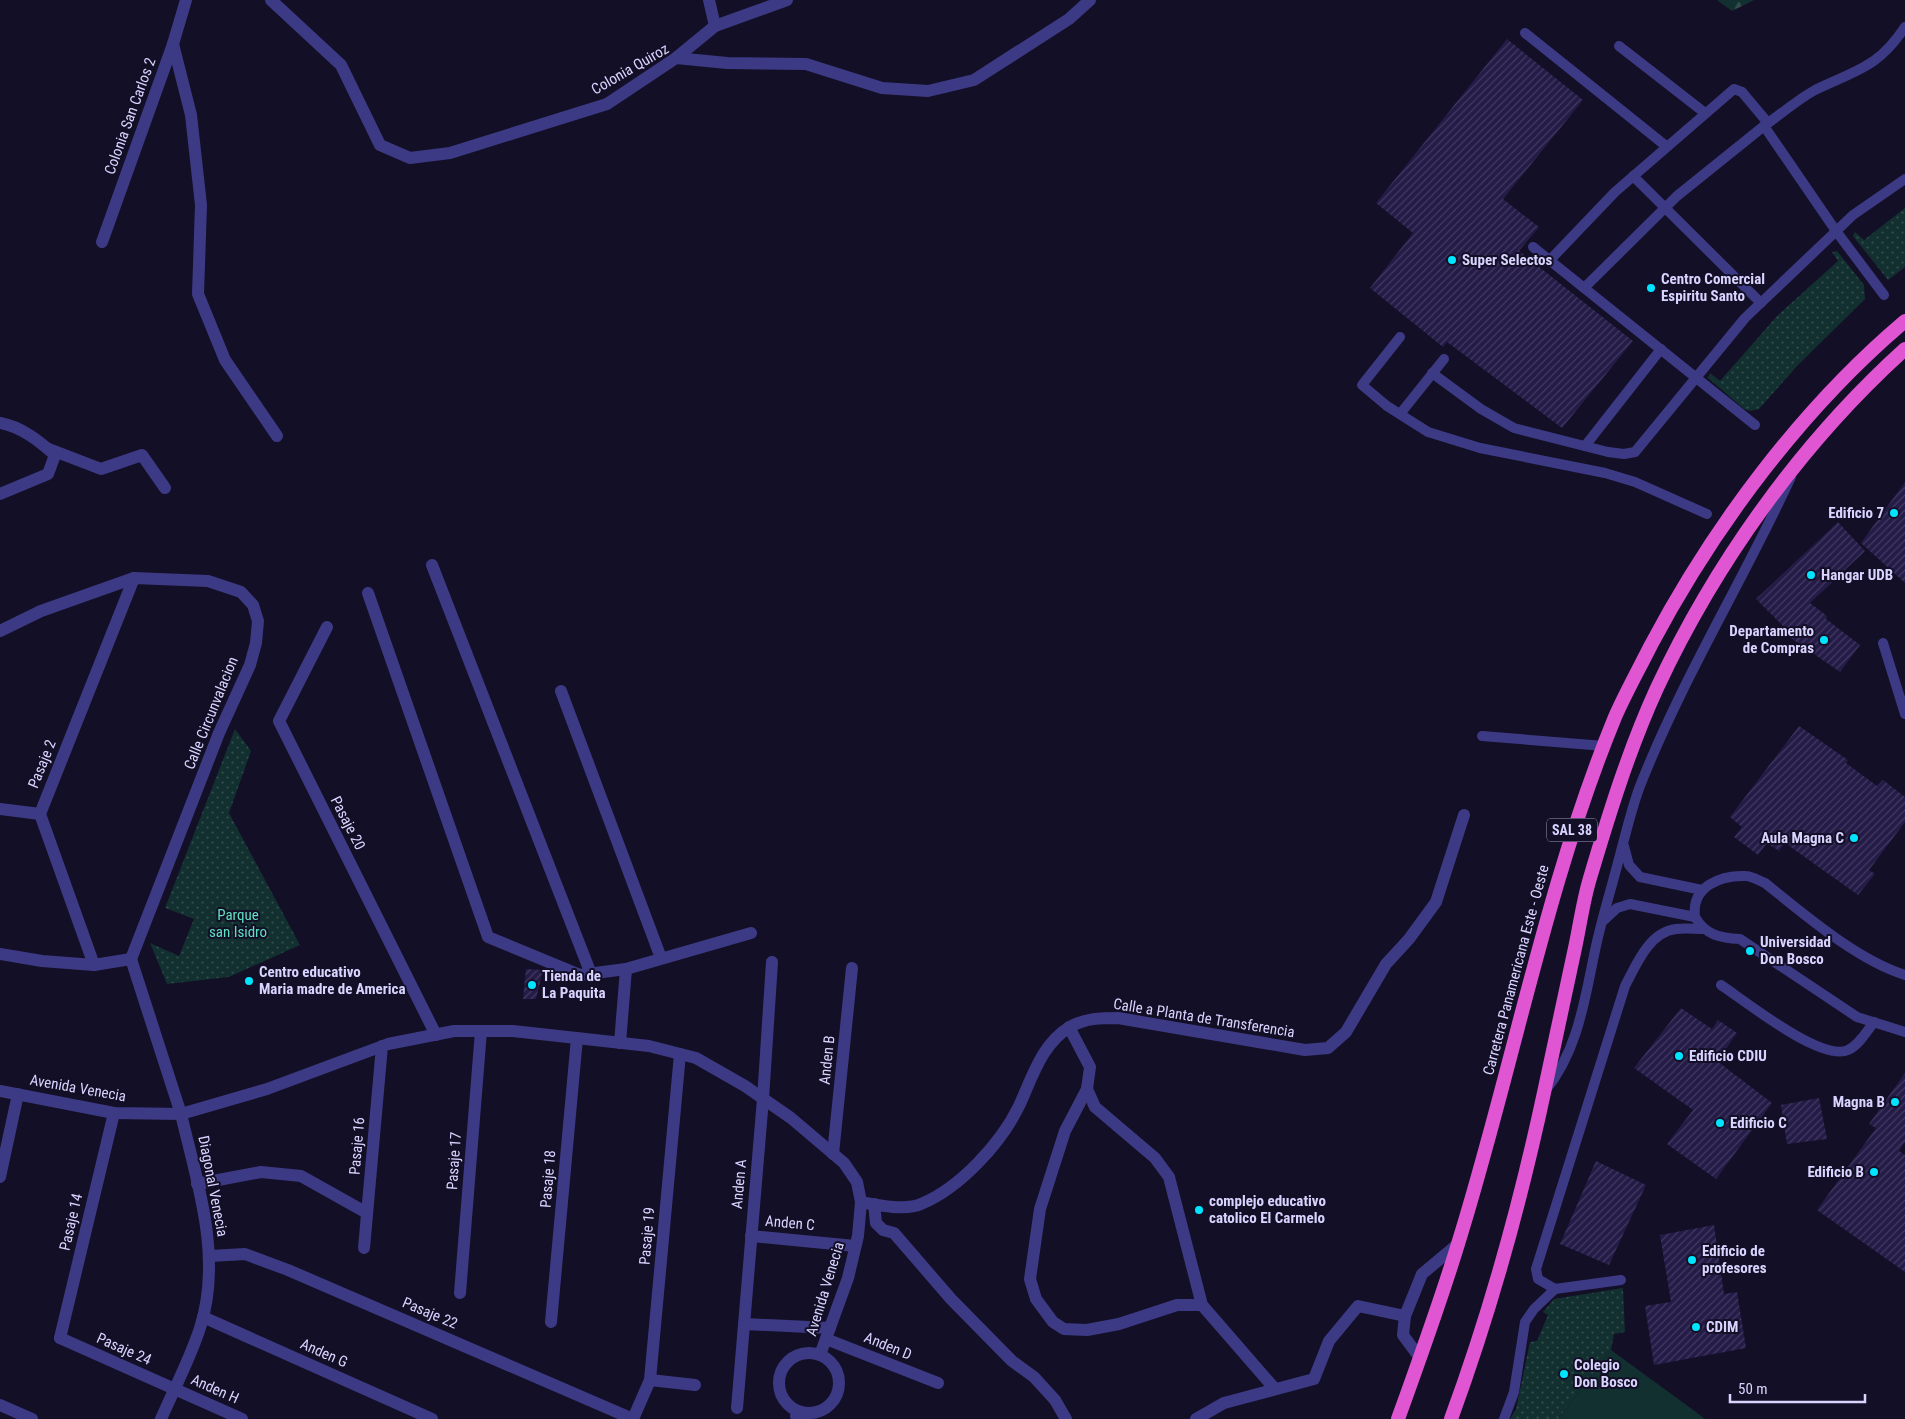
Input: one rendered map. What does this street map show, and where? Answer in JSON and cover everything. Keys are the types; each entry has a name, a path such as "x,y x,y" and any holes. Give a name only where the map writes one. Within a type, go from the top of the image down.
{"highway":[{"name":"Carretera Panamericana Este - Oeste","path":"1398,1419 1459,1243 1571,833 1617,713 1667,614 1691,574 1739,504 1798,429 1839,384 1905,321"},
{"name":"SAL 38","path":"1451,1419 1497,1286 1516,1217 1589,882 1634,744 1678,647 1726,560 1798,464 1844,411 1905,349"}],"street":[{"name":"Colonia San Carlos 2","path":"102,242 173,44 186,0"},
{"name":"Colonia Quiroz","path":"271,0 341,65 380,145 410,158 450,153 607,104 676,58 727,63 806,64 882,88 928,91 974,80 1069,20 1090,0"},
{"path":"709,0 715,26"},
{"path":"676,58 715,26 787,0"},
{"path":"173,44 191,114 201,205 198,294 225,360 276,436"},
{"path":"0,423 36,438 55,455 48,474 0,494"},
{"path":"49,449 101,469 142,455 165,488"},
{"path":"432,565 591,974"},
{"name":"Calle Circunvalacion","path":"0,631 41,611 134,578 208,580 241,592 253,605 258,621 256,643 250,665 219,733 131,959"},
{"name":"Pasaje 2","path":"40,814 134,578"},
{"path":"368,594 488,936 580,975 626,969 751,933"},
{"name":"Pasaje 20","path":"327,627 279,722 436,1035"},
{"path":"561,691 662,958"},
{"path":"0,809 40,814 94,965"},
{"name":"Calle a Planta de Transferencia","path":"860,1202 920,1205 953,1184 973,1168 996,1143 1009,1122 1046,1049 1069,1027 1092,1018 1118,1018 1305,1050 1328,1048 1346,1032 1386,964 1409,939 1436,902 1464,815"},
{"path":"0,954 42,961 94,965 131,959"},
{"name":"Diagonal Venecia","path":"131,959 182,1114 210,1256 207,1295 202,1317 161,1419"},
{"name":"Anden A","path":"737,1408 763,1099 772,962"},
{"name":"Anden B","path":"833,1154 852,968"},
{"path":"620,1043 626,969"},
{"path":"1069,1027 1090,1067 1088,1096 1095,1107 1155,1158 1169,1177 1192,1260 1202,1305 1274,1389"},
{"name":"Avenida Venecia","path":"0,1091 114,1113 182,1114 267,1089 382,1046 454,1031 513,1031 649,1046 696,1058 791,1118 844,1162 857,1182 860,1202 855,1246 848,1278 820,1355"},
{"name":"Pasaje 17","path":"460,1292 481,1031"},
{"name":"Pasaje 18","path":"552,1322 577,1038"},
{"name":"Pasaje 16","path":"364,1248 382,1046"},
{"name":"Pasaje 19","path":"633,1419 650,1380 680,1054"},
{"path":"1088,1089 1065,1131 1040,1209 1030,1279 1036,1299 1053,1322 1064,1329 1087,1330 1119,1324 1177,1305 1202,1305"},
{"path":"0,1177 18,1094"},
{"name":"Pasaje 14","path":"60,1338 114,1113"},
{"path":"197,1184 261,1172 301,1176 367,1213"},
{"path":"874,1204 876,1224 883,1230 894,1234 951,1299 1012,1361 1034,1377 1055,1400 1066,1419"},
{"name":"Anden C","path":"751,1236 855,1246"},
{"path":"1420,1358 1403,1334 1405,1316 1422,1274 1459,1243"},
{"name":"Pasaje 22","path":"210,1256 245,1254 288,1270 633,1419"},
{"path":"1196,1419 1224,1403 1314,1379 1329,1341 1358,1306 1405,1316"},
{"name":"Anden G","path":"202,1317 432,1419"},
{"name":"Anden D","path":"744,1324 828,1333 938,1383"},
{"name":"Pasaje 24","path":"60,1338 174,1388"},
{"path":"806,1353 820,1355 827,1359 839,1376 838,1391 831,1404 819,1412 798,1416 782,1397 780,1376 792,1358 806,1353"},
{"path":"650,1380 695,1385"},
{"name":"Anden H","path":"174,1388 242,1419"},
{"path":"0,1405 32,1419"}],"lane":[{"path":"1584,288 1664,208 1766,124 1815,91 1872,64 1891,48 1905,27"},
{"path":"1525,33 1666,146"},
{"path":"1619,46 1705,113"},
{"path":"1550,260 1577,230 1633,176 1734,89 1742,92 1766,124 1836,231 1884,294"},
{"path":"1633,176 1761,303"},
{"path":"1432,373 1481,409 1514,428 1624,454 1635,452 1745,318 1853,215 1905,178"},
{"path":"1533,247 1755,425"},
{"path":"1400,338 1362,385 1400,414 1428,432 1480,448 1636,482 1707,514"},
{"path":"1585,446 1660,349"},
{"path":"1400,414 1444,359"},
{"path":"1544,1092 1556,1078 1568,1055 1576,1032 1601,925 1623,843 1640,788 1662,732 1706,643 1764,536 1798,464"},
{"path":"1883,643 1905,714"},
{"path":"1482,736 1604,746"},
{"path":"1623,843 1628,865 1640,877 1702,890"},
{"path":"1704,929 1695,917 1696,900 1702,890 1711,882 1748,876 1765,884 1862,955 1888,970 1905,976"},
{"path":"1601,925 1613,911 1630,904 1695,917"},
{"path":"1621,1280 1555,1288 1538,1279 1536,1269 1626,986 1641,954 1658,937 1674,929 1704,929 1722,938 1740,939 1857,1017 1905,1032"},
{"path":"1720,985 1804,1041 1826,1050 1848,1050 1859,1042 1874,1022"},
{"path":"1504,1419 1514,1392 1525,1322 1534,1309 1555,1288"}],"green space":[{"path":"1717,0 1754,0 1732,11"},
{"path":"1905,208 1905,267 1888,280 1853,236 1855,232 1864,240"},
{"path":"1837,251 1864,285 1865,299 1798,365 1759,409 1750,411 1744,409 1708,378 1710,373 1720,381 1778,315 1838,261 1832,252"},
{"name":"Parque san Isidro","path":"235,729 251,751 229,813 300,945 229,977 167,984 150,943 179,956 194,919 165,908"},
{"path":"1623,1288 1625,1332 1614,1334 1611,1350 1558,1419 1510,1419 1516,1409 1530,1342 1537,1341 1548,1315 1543,1312 1554,1299"},
{"path":"1611,1350 1696,1412 1705,1419 1558,1419"}],"building":[{"path":"1507,39 1583,100 1503,199 1539,227 1519,251 1633,341 1562,428 1447,342 1443,347 1370,288 1413,233 1376,203"},
{"name":"Edificio 7","path":"1905,482 1905,583 1861,543"},
{"name":"Hangar UDB","path":"1838,522 1865,551 1810,603 1827,616 1826,619 1860,645 1840,672 1788,636 1790,633 1756,599"},
{"path":"1799,726 1848,760 1846,763 1877,786 1883,780 1905,797 1905,822 1869,870 1875,874 1858,895 1785,843 1779,851 1767,843 1758,855 1734,837 1742,827 1730,817"},
{"name":"Tienda de La Paquita","path":"526,969 543,970 536,999 523,999"},
{"path":"1681,1008 1712,1029 1718,1020 1737,1033 1717,1061 1772,1103 1716,1179 1667,1144 1693,1110 1634,1068"},
{"name":"Edificio B","path":"1905,1073 1905,1142 1899,1151 1905,1155 1905,1272 1817,1210 1876,1128 1869,1124"},
{"path":"1819,1098 1827,1139 1787,1144 1781,1105"},
{"path":"1596,1161 1646,1185 1609,1265 1560,1244"},
{"path":"1714,1225 1724,1294 1737,1292 1746,1348 1654,1365 1645,1306 1671,1302 1660,1235"}],"place":[{"name":"Super Selectos","path":"1452,260"},
{"name":"Centro Comercial Espiritu Santo","path":"1651,288"},
{"name":"Edificio 7","path":"1894,513"},
{"name":"Hangar UDB","path":"1811,575"},
{"name":"Departamento de Compras","path":"1824,640"},
{"name":"Aula Magna C","path":"1854,838"},
{"name":"Universidad Don Bosco","path":"1750,951"},
{"name":"Centro educativo Maria madre de America","path":"249,981"},
{"name":"Tienda de La Paquita","path":"532,985"},
{"name":"Edificio CDIU","path":"1679,1056"},
{"name":"Magna B","path":"1895,1102"},
{"name":"Edificio C","path":"1720,1123"},
{"name":"Edificio B","path":"1874,1172"},
{"name":"complejo educativo catolico El Carmelo","path":"1199,1210"},
{"name":"Edificio de profesores","path":"1692,1260"},
{"name":"CDIM","path":"1696,1327"},
{"name":"Colegio Don Bosco","path":"1564,1374"}]}
